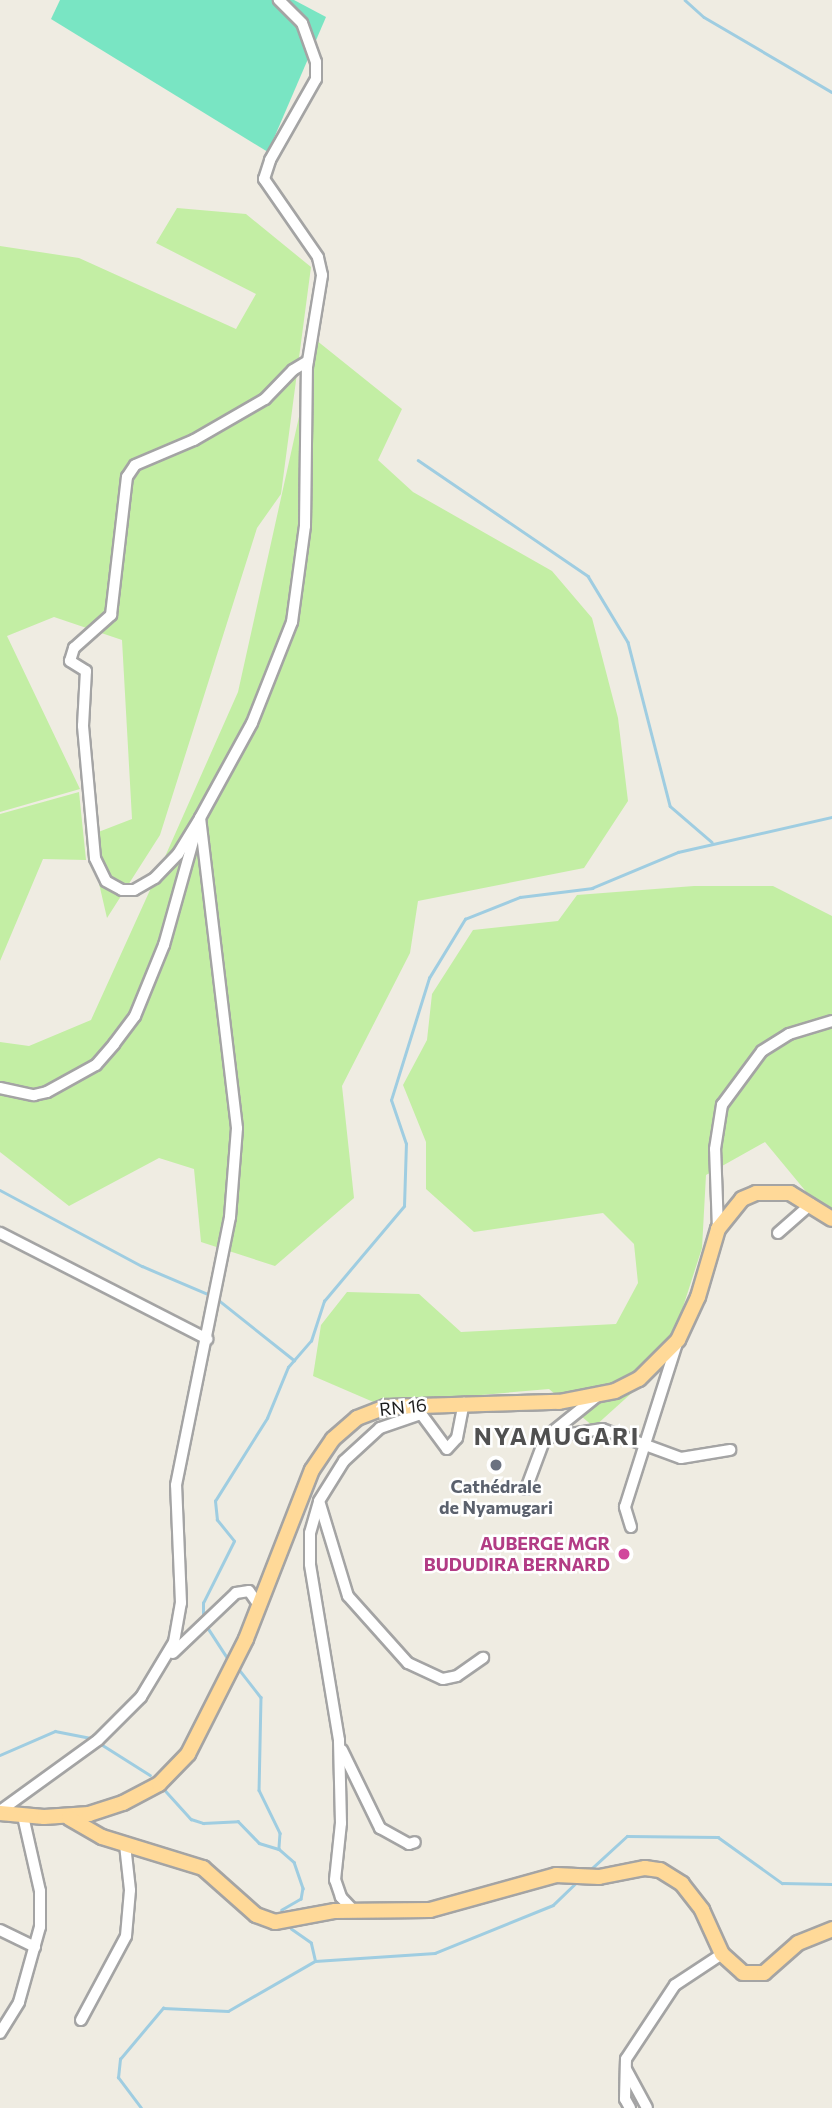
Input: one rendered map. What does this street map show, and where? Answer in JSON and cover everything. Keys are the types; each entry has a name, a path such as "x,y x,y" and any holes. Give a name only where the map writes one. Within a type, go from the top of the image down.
{"main road":[{"name":"RN 16","path":"0,1812 69,1818 123,1803 159,1784 188,1754 222,1690 258,1604 287,1524 326,1448 365,1413 418,1410 464,1403 596,1397 639,1379 678,1340 698,1297 718,1228 741,1199 756,1193 790,1193 832,1219"},
{"path":"69,1818 125,1845 204,1868 256,1915 275,1922 353,1910 430,1910 556,1875 585,1876 631,1868 671,1875 702,1910 722,1954 743,1973 764,1973 798,1943 832,1929"}],"street":[{"path":"279,0 302,23 316,62 316,79 264,174 269,189 321,265 308,361 305,526 292,622 252,723 178,854 155,878 134,890 106,881 95,858 83,726 86,671 70,661 74,648 111,615 127,477 135,465 194,440 265,399 293,370 308,361"},
{"path":"0,1088 34,1095 47,1092 96,1065 135,1016 164,945 200,818"},
{"path":"166,1660 181,1603 176,1486 230,1217 236,1104 200,818"},
{"path":"718,1228 715,1149 722,1105 762,1051 789,1034 832,1021"},
{"path":"778,1233 811,1204"},
{"path":"0,1233 207,1339"},
{"path":"631,1527 625,1507 642,1445 678,1340"},
{"path":"526,1489 545,1438 596,1397"},
{"path":"353,1910 341,1897 335,1880 341,1823 339,1745 310,1564 310,1533 319,1501 344,1461 380,1428 418,1410 447,1448 457,1438 464,1403"},
{"path":"545,1438 601,1429 681,1458 730,1450"},
{"path":"319,1501 337,1572 348,1596 408,1663 443,1679 457,1676 483,1658"},
{"path":"0,1812 99,1740 141,1697 166,1660 236,1593 249,1591 258,1604"},
{"path":"339,1745 380,1828 409,1844 415,1842"},
{"path":"0,2033 19,2002 35,1947 41,1899 23,1816"},
{"path":"81,2020 126,1936 130,1890 125,1845"},
{"path":"0,1930 35,1947"},
{"path":"630,2108 625,2099 626,2059 676,1985 722,1954"},
{"path":"626,2069 647,2108"}],"green space":[{"path":"60,0 294,0 326,17 268,152 51,19"},
{"path":"177,208 246,214 311,267 281,494 257,528 160,835 107,918 88,836 132,819 122,640 54,617 7,636 80,789 0,812 0,246 79,258 236,329 256,294 156,243"},
{"path":"316,340 402,409 378,460 413,492 552,571 592,618 618,718 628,801 584,868 418,901 410,953 342,1086 354,1198 275,1266 201,1242 194,1169 159,1158 69,1206 0,1152 0,1042 29,1046 91,1020 160,868 238,692"},
{"path":"79,792 86,860 43,859 0,961 0,814"},
{"path":"694,886 773,886 832,916 832,1223 765,1142 706,1175 702,1248 665,1363 594,1427 549,1389 378,1404 313,1376 321,1325 347,1292 419,1294 461,1332 616,1324 638,1283 634,1244 603,1213 474,1232 426,1189 426,1142 403,1085 427,1040 432,994 473,930 558,921 577,895"}],"waterway":[{"path":"685,0 704,17 832,92"},
{"path":"418,460 588,576 628,642 670,806 712,842"},
{"path":"203,1619 203,1603 234,1541 217,1520 215,1501 267,1418 288,1367 311,1341 324,1301 404,1206 406,1144 391,1100 429,978 465,919 520,897 592,888 678,852 832,817"},
{"path":"0,1190 142,1266 210,1295"},
{"path":"216,1298 294,1360"},
{"path":"206,1625 227,1657"},
{"path":"238,1668 261,1697 259,1790 280,1833 279,1849"},
{"path":"0,1755 55,1731 90,1738"},
{"path":"101,1744 150,1775"},
{"path":"163,1788 191,1819 203,1823 238,1821 259,1843 279,1849 294,1862 303,1888 301,1899 282,1910 285,1916"},
{"path":"590,1870 627,1836 718,1837 782,1883 832,1884"},
{"path":"315,1961 435,1953 553,1905 578,1881"},
{"path":"141,2108 118,2078 120,2059 163,2008 228,2011 315,1961 311,1943 291,1929"}],"place":[{"name":"Cathédrale de Nyamugari","path":"496,1465"},
{"name":"AUBERGE MGR BUDUDIRA BERNARD","path":"624,1554"}],"district":[{"name":"NYAMUGARI","path":"557,1436"}]}
